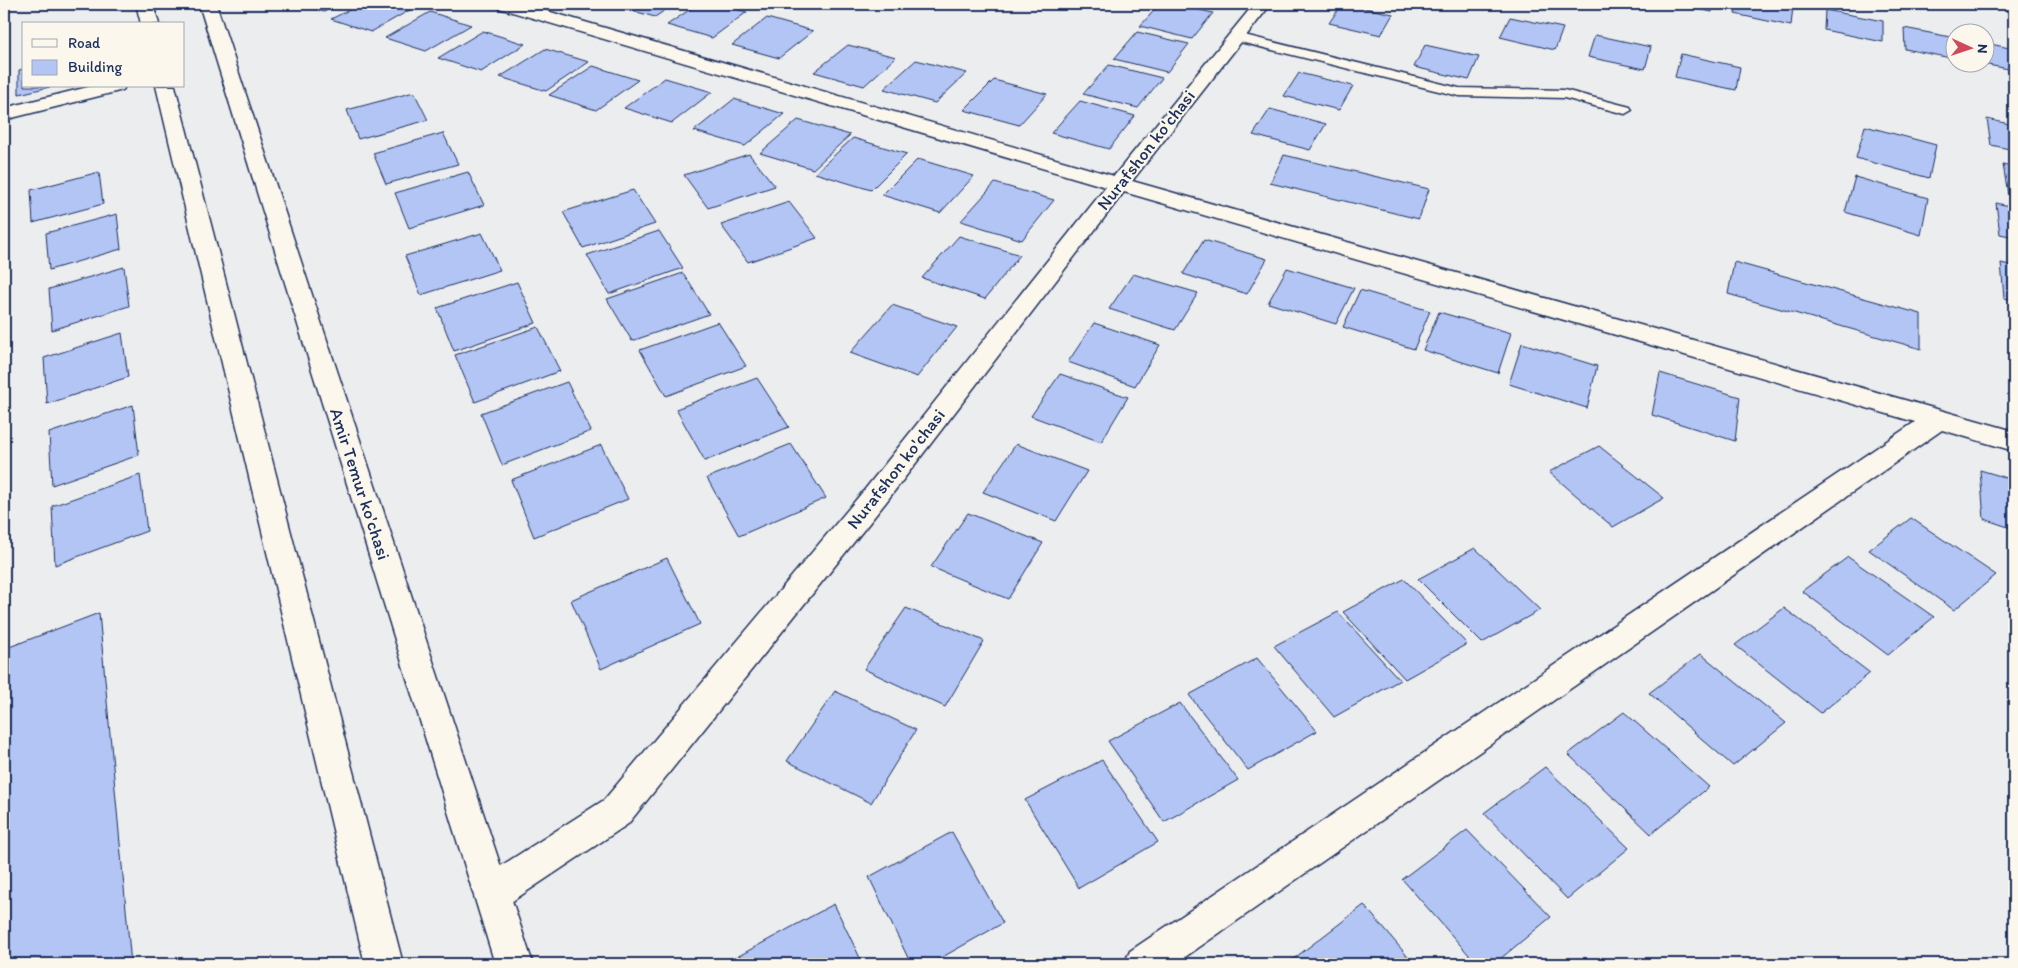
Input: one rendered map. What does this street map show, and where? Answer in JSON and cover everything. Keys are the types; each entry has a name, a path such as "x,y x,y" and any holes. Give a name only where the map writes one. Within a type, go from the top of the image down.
{"street":[{"path":"145,4 150,22"},
{"path":"505,4 1119,184 2014,441"},
{"name":"Nurafshon ko'chasi","path":"492,894 616,812 876,495 1119,184 1263,4"},
{"name":"Amir Temur ko'chasi","path":"209,5 514,964"},
{"path":"4,114 108,88"},
{"path":"165,88 384,964"},
{"path":"1143,964 1939,420"}],"lane":[{"path":"1236,37 1459,92 1564,94 1625,110"}],"building":[{"path":"4,4 8,4 8,16 4,17"},
{"path":"299,4 339,4 324,12"},
{"path":"361,4 408,4 417,6 371,32 331,19"},
{"path":"674,4 655,17 612,5"},
{"path":"698,4 716,4 747,12 712,38 667,25"},
{"path":"1160,4 1173,4 1213,13 1192,39 1140,26"},
{"path":"1342,4 1393,14 1381,35 1329,23"},
{"path":"1674,4 1714,4 1712,12"},
{"path":"1737,4 1783,4 1793,6 1791,26 1735,14"},
{"path":"1825,10 1883,21 1883,42 1824,30"},
{"path":"430,12 471,25 426,51 385,38"},
{"path":"1510,17 1563,28 1555,50 1500,37"},
{"path":"767,18 813,31 779,58 732,45"},
{"path":"1904,28 1946,36 1946,57 1905,49"},
{"path":"483,31 525,44 481,72 438,58"},
{"path":"1137,32 1189,44 1167,72 1114,59"},
{"path":"1595,35 1651,47 1645,69 1588,57"},
{"path":"848,45 896,57 864,86 814,72"},
{"path":"1425,45 1479,57 1469,80 1414,67"},
{"path":"1996,45 2014,49 2014,70 1996,67"},
{"path":"545,49 589,62 546,91 500,77"},
{"path":"1681,54 1740,67 1736,90 1675,77"},
{"path":"916,60 967,73 935,103 884,89"},
{"path":"1109,65 1162,78 1138,108 1083,94"},
{"path":"593,66 638,80 596,110 549,95"},
{"path":"22,69 22,88 45,88 19,94 19,70"},
{"path":"1299,73 1353,86 1339,110 1284,96"},
{"path":"665,78 712,92 672,123 624,108"},
{"path":"994,80 1047,94 1019,125 964,110"},
{"path":"414,92 428,120 358,139 347,110"},
{"path":"734,99 784,114 745,146 694,131"},
{"path":"1080,101 1135,116 1109,149 1051,133"},
{"path":"1270,109 1326,124 1310,150 1253,135"},
{"path":"1987,119 2014,125 2014,150 1991,145"},
{"path":"798,120 850,135 813,169 760,153"},
{"path":"1865,126 1936,145 1929,178 1856,158"},
{"path":"443,133 458,164 386,184 373,153"},
{"path":"853,138 907,154 871,190 815,173"},
{"path":"749,154 775,186 708,208 684,175"},
{"path":"1284,155 1429,189 1419,219 1270,183"},
{"path":"918,159 974,176 940,213 882,195"},
{"path":"2003,165 2014,168 2014,196 2008,194"},
{"path":"99,172 103,204 33,223 31,190"},
{"path":"468,172 484,205 409,228 395,193"},
{"path":"1855,177 1928,198 1921,235 1845,212"},
{"path":"995,183 1054,200 1022,240 961,221"},
{"path":"633,190 655,224 583,248 563,212"},
{"path":"789,202 817,238 748,262 721,225"},
{"path":"1996,203 2014,207 2014,237 2000,234"},
{"path":"117,214 121,249 49,270 46,233"},
{"path":"659,231 683,268 609,294 587,255"},
{"path":"482,233 500,270 421,295 405,256"},
{"path":"959,236 1020,255 985,299 922,278"},
{"path":"1204,240 1267,259 1247,294 1183,274"},
{"path":"1734,262 1921,314 1921,349 1728,294"},
{"path":"2001,263 2014,266 2014,300 2004,298"},
{"path":"124,267 129,306 52,330 49,289"},
{"path":"1287,268 1354,288 1336,324 1268,303"},
{"path":"683,273 709,314 632,341 607,299"},
{"path":"1133,274 1198,293 1175,330 1109,309"},
{"path":"517,282 536,323 454,351 437,308"},
{"path":"1360,290 1430,311 1414,349 1343,327"},
{"path":"892,305 957,327 917,377 850,353"},
{"path":"1439,312 1511,333 1498,373 1423,350"},
{"path":"718,322 746,366 666,396 640,350"},
{"path":"1094,323 1160,345 1135,386 1068,362"},
{"path":"538,327 560,371 475,402 455,355"},
{"path":"122,333 128,377 47,404 44,358"},
{"path":"1522,343 1597,366 1587,408 1509,384"},
{"path":"1660,373 1740,397 1735,441 1652,415"},
{"path":"1060,374 1128,397 1101,442 1031,416"},
{"path":"757,378 789,427 705,461 676,409"},
{"path":"567,382 591,431 502,465 481,413"},
{"path":"133,405 139,455 52,485 49,433"},
{"path":"791,444 826,498 739,536 707,478"},
{"path":"1016,444 1087,471 1056,521 983,492"},
{"path":"601,445 628,499 534,537 511,480"},
{"path":"1599,446 1664,498 1613,527 1549,472"},
{"path":"1980,470 2014,480 2014,529 1984,519"},
{"path":"140,475 147,531 55,565 52,506"},
{"path":"968,513 1043,543 1008,599 931,567"},
{"path":"1911,518 1996,575 1954,610 1869,550"},
{"path":"1475,548 1540,610 1482,643 1418,579"},
{"path":"1848,557 1934,617 1888,655 1802,591"},
{"path":"667,558 700,624 601,669 571,600"},
{"path":"1404,579 1467,644 1405,679 1343,612"},
{"path":"906,608 984,641 945,707 864,669"},
{"path":"1784,608 1870,673 1821,713 1735,645"},
{"path":"1338,612 1400,680 1334,717 1274,646"},
{"path":"99,613 131,964 4,964 4,649"},
{"path":"1701,654 1786,723 1733,766 1649,693"},
{"path":"1257,658 1317,731 1248,770 1189,695"},
{"path":"835,691 916,730 871,803 787,761"},
{"path":"1180,703 1238,780 1164,822 1108,741"},
{"path":"1624,712 1709,787 1651,834 1568,754"},
{"path":"1102,760 1158,842 1079,888 1025,800"},
{"path":"1545,767 1629,848 1567,899 1484,813"},
{"path":"1467,830 1551,917 1494,964 1477,964 1402,879"},
{"path":"952,832 1003,923 930,964 911,964 869,877"},
{"path":"834,904 863,964 724,964"},
{"path":"1364,905 1414,964 1295,964 1292,960"}]}
